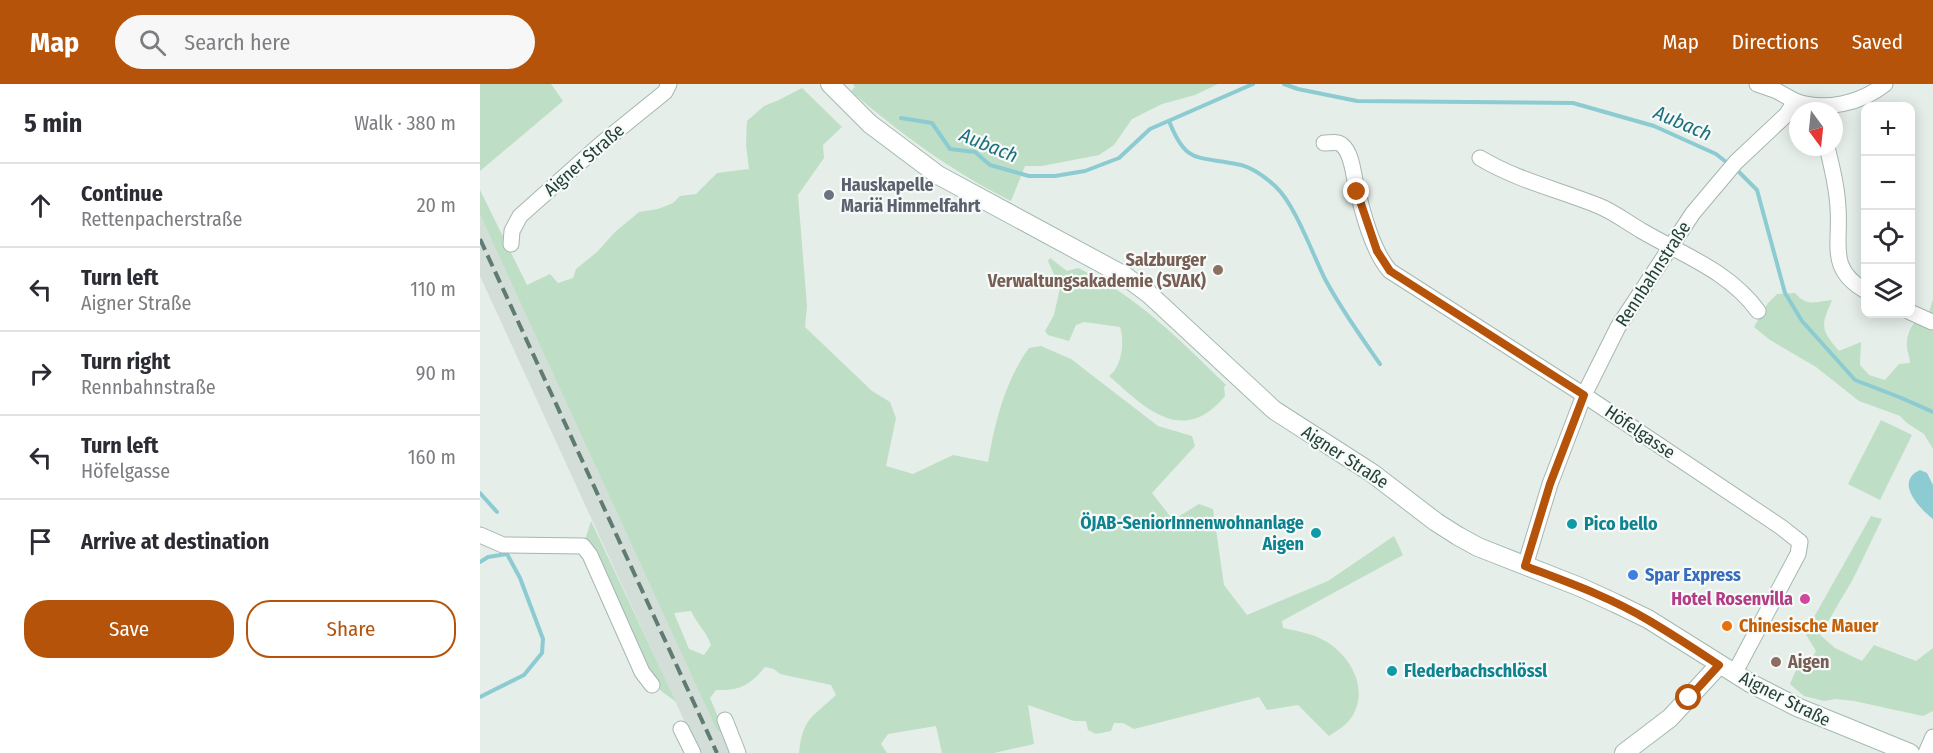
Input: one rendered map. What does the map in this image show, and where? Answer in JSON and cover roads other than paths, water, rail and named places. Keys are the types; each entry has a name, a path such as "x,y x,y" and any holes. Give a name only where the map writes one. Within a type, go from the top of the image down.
{"main road":[{"name":"Aigner Straße","path":"830,84 870,124 938,175 1125,276 1149,294 1274,410 1372,473 1458,536 1478,547 1615,603 1648,620 1727,669 1819,718 1910,753"},
{"path":"1624,753 1670,718 1727,669"}],"street":[{"name":"Aigner Straße","path":"511,244 512,231 520,216 602,143 665,92 669,84"},
{"path":"1757,84 1798,102"},
{"path":"1843,103 1858,100 1885,84"},
{"name":"Rennbahnstraße","path":"1525,566 1550,484 1584,395 1618,327 1693,213 1733,166 1782,119 1795,101"},
{"name":"Höfelgasse","path":"1324,143 1342,145 1348,154 1357,192 1374,242 1381,259 1390,271 1584,395 1800,542 1798,554 1727,669"},
{"path":"1829,156 1838,200 1839,262 1848,278 1861,287"},
{"path":"1480,158 1506,173 1600,207 1642,232 1671,245 1730,281 1747,296 1758,310"},
{"path":"1915,314 1932,322"},
{"path":"480,536 503,545 583,546 590,555 642,672 652,685"},
{"path":"725,720 738,753"},
{"path":"681,729 693,753"},
{"path":"1926,753 1933,737"}],"water":[{"path":"1920,470 1927,473 1933,485 1933,519 1916,502 1909,488 1909,481"}],"waterway":[{"name":"Aubach","path":"901,118 932,123 950,149 975,152 990,165 1029,176 1055,176 1085,171 1119,158 1150,129 1253,84"},
{"name":"Aubach","path":"1284,84 1357,101 1573,103 1654,126 1716,154 1730,165"},
{"name":"Aubach","path":"1169,121 1181,145 1194,156 1247,167 1257,172 1282,194 1296,216 1331,290 1380,364"},
{"name":"Aubach","path":"1736,169 1757,190 1785,293 1802,321 1855,380 1933,412"},
{"path":"480,493 497,512"},
{"path":"480,562 488,557 507,554 520,578 543,639 542,653 524,675 480,697"}],"railway":[{"path":"480,239 717,753"}],"place":[{"name":"Hauskapelle Mariä Himmelfahrt","path":"829,195"},
{"name":"Salzburger Verwaltungsakademie (SVAK)","path":"1218,270"},
{"name":"Pico bello","path":"1572,524"},
{"name":"ÖJAB-SeniorInnenwohnanlage Aigen","path":"1316,533"},
{"name":"Spar Express","path":"1633,575"},
{"name":"Hotel Rosenvilla","path":"1805,599"},
{"name":"Chinesische Mauer","path":"1727,626"},
{"name":"Aigen","path":"1776,662"},
{"name":"Flederbachschlössl","path":"1392,671"}]}
